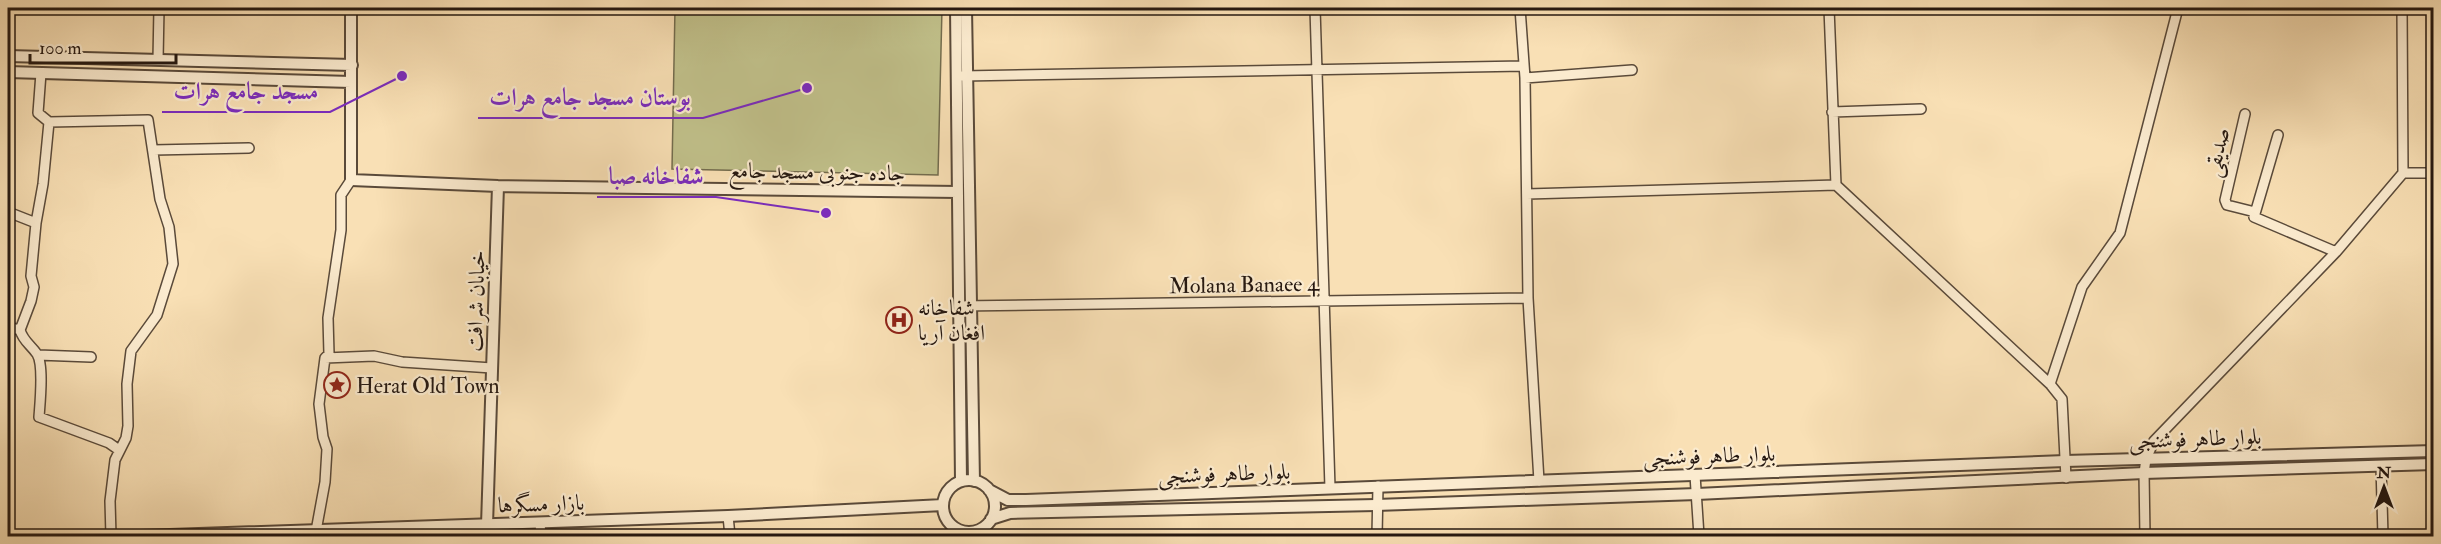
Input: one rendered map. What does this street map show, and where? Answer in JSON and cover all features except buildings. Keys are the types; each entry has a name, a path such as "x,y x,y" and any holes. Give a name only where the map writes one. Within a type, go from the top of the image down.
{"street":[{"path":"158,60 159,8"},
{"path":"316,531 325,482 327,449 323,437 319,404 325,358 329,354 328,318 341,230 341,195 351,180 351,8"},
{"path":"956,8 961,481"},
{"path":"966,8 969,77 974,480"},
{"path":"1315,8 1330,488"},
{"path":"1520,8 1525,78 1528,298 1539,480"},
{"path":"1830,8 1836,185 2050,384 2062,399 2066,478"},
{"path":"2050,384 2082,287 2120,233 2178,8"},
{"path":"2145,537 2144,473 2146,459 2154,441 2336,252 2403,173 2402,8"},
{"path":"8,56 351,65"},
{"path":"956,75 969,77 1317,68 1524,66"},
{"path":"1525,78 1632,70"},
{"path":"8,72 351,82"},
{"path":"41,73 38,113 49,123 148,120 160,199 169,226 173,264 157,315 131,351 127,384 128,426 126,438 115,460 110,501 111,537"},
{"path":"1832,112 1921,109"},
{"name":"صدیقی","path":"2245,114 2225,203 2255,212"},
{"path":"49,123 31,276 34,287 20,330 26,343 38,355 41,389 39,417 109,443 119,450"},
{"path":"2278,135 2254,217 2336,252"},
{"path":"153,150 249,148"},
{"path":"2403,173 2433,172"},
{"name":"جاده جنوبی مسجد جامع","path":"351,180 498,186 958,192"},
{"path":"1527,194 1836,185"},
{"name":"خیابان شرافت","path":"487,525 498,186"},
{"path":"8,212 36,222"},
{"name":"Molana Banaee 4","path":"959,306 1528,298"},
{"path":"8,327 20,330"},
{"path":"38,355 91,357"},
{"path":"325,358 374,356 402,362 492,368"},
{"name":"بلوار طاهر فوشنجی","path":"989,490 1008,500 2065,461 2433,451"},
{"name":"بلوار طاهر فوشنجی","path":"991,519 1010,513 1376,505 1697,494 2144,473 2433,464"},
{"path":"2381,466 2383,537"},
{"path":"1695,475 1699,537"},
{"path":"974,480 989,490 995,507 986,525 974,534 962,534 948,521 943,505 948,490 961,481 974,480"},
{"path":"1377,537 1378,486"},
{"name":"بازار مسگرها","path":"141,537 316,531 337,533 943,505"},
{"path":"728,516 730,537"},
{"path":"540,523 541,537"}],"green space":[{"path":"675,8 942,8 938,175 672,169"}],"place":[{"name":"مسجد جامع هرات","path":"402,76"},
{"name":"بوستان مسجد جامع هرات","path":"807,88"},
{"name":"شفاخانه صبا","path":"826,213"},
{"name":"شفاخانه افغان آریا","path":"899,320"},
{"name":"Herat Old Town","path":"337,385"}]}
